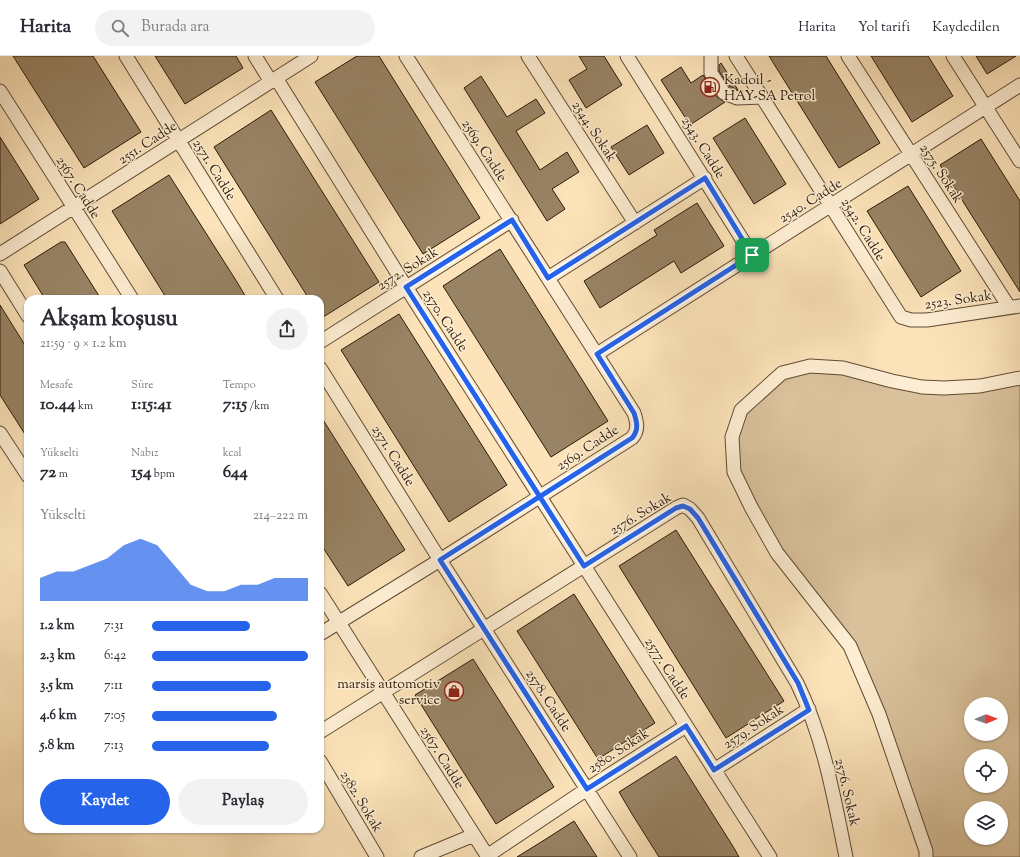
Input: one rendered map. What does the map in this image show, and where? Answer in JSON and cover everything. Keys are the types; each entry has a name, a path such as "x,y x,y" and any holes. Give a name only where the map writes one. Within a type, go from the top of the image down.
{"street":[{"name":"2571. Cadde","path":"126,56 275,295"},
{"name":"2570. Cadde","path":"255,56 273,80 540,496"},
{"name":"2551. Cadde","path":"0,254 311,56"},
{"name":"2569. Cadde","path":"324,631 632,438 636,433 637,423 634,413 406,56"},
{"name":"2544. Sokak","path":"528,56 635,223"},
{"name":"2543. Cadde","path":"627,56 752,255"},
{"path":"711,56 711,73 724,93 737,98 762,97"},
{"name":"2542. Cadde","path":"736,56 901,317"},
{"name":"2575. Sokak","path":"848,56 911,155 1015,307"},
{"path":"953,56 1020,161"},
{"name":"2540. Cadde","path":"597,354 1020,85"},
{"name":"2567. Cadde","path":"0,91 129,295"},
{"path":"548,278 705,178"},
{"name":"2572. Sokak","path":"324,339 512,220"},
{"path":"0,271 24,310"},
{"name":"2523. Sokak","path":"901,317 911,320 927,320 1015,307"},
{"path":"926,857 926,851 879,714 850,646 777,553 751,507 734,472 732,437 741,410 747,404 782,373 810,366 842,368 922,387 944,388 980,386 1020,378"},
{"name":"2571. Cadde","path":"324,374 440,560"},
{"path":"0,433 24,470"},
{"name":"2577. Cadde","path":"540,496 770,857"},
{"name":"2576. Sokak","path":"324,729 676,508 683,506 690,509 698,518 798,683 815,724 827,769 846,857"},
{"name":"2578. Cadde","path":"440,560 630,857"},
{"name":"2567. Cadde","path":"324,599 487,856"},
{"name":"2579. Sokak","path":"714,770 809,710"},
{"name":"2580. Sokak","path":"487,856 587,789 686,726"},
{"name":"2582. Sokak","path":"324,769 377,857"},
{"path":"421,857 474,835"}],"shaded area":[{"path":"810,366 922,387 1020,378 1020,857 926,857 850,647 777,553 734,472 741,410 782,373"}],"building":[{"path":"13,56 93,56 141,132 84,168"},
{"path":"155,56 236,56 243,68 185,104"},
{"path":"357,56 379,56 480,218 423,254 315,82"},
{"path":"579,56 604,56 622,85 586,108 569,80 587,69"},
{"path":"769,56 826,56 880,143 839,168"},
{"path":"871,56 928,56 953,96 912,122"},
{"path":"976,56 1016,56 987,74"},
{"path":"721,63 738,90 729,86 719,71 719,65"},
{"path":"681,67 691,83 703,75 717,97 725,102 690,125 661,80"},
{"path":"481,76 507,117 536,99 545,113 516,131 540,170 567,152 579,172 552,189 565,209 547,221 464,88"},
{"path":"271,110 379,282 324,316 324,295 306,295 214,147"},
{"path":"745,118 786,184 754,204 713,138"},
{"path":"647,125 664,153 629,175 611,147"},
{"path":"0,137 39,199 0,224"},
{"path":"981,139 1020,201 1020,292 940,165"},
{"path":"169,175 245,295 164,295 112,211"},
{"path":"908,186 961,271 921,297 867,211"},
{"path":"697,203 724,246 681,273 674,261 600,308 584,281 657,235 654,230"},
{"path":"61,242 65,242 98,295 43,295 24,265"},
{"path":"500,249 608,421 551,457 443,286"},
{"path":"0,305 24,344 24,433 0,395"},
{"path":"399,314 507,485 449,522 341,350"},
{"path":"324,421 405,550 348,586 324,549"},
{"path":"676,530 784,701 726,738 619,566"},
{"path":"574,594 655,723 598,759 517,631"},
{"path":"473,659 554,787 496,824 415,695"},
{"path":"676,756 739,857 659,857 632,814 619,792"},
{"path":"574,821 597,857 517,857 546,839"}],"place":[{"name":"Kadoil - HAY-SA Petrol","path":"710,87"},
{"name":"marsis automotiv service","path":"454,691"}],"route":[{"path":"752,255 597,354 634,413 637,423 636,433 632,438 540,496 440,560 587,789 686,726 714,770 809,710 798,683 698,518 690,509 683,506 676,508 584,566 540,496 406,287 512,220 548,278 705,178 752,255"}]}
